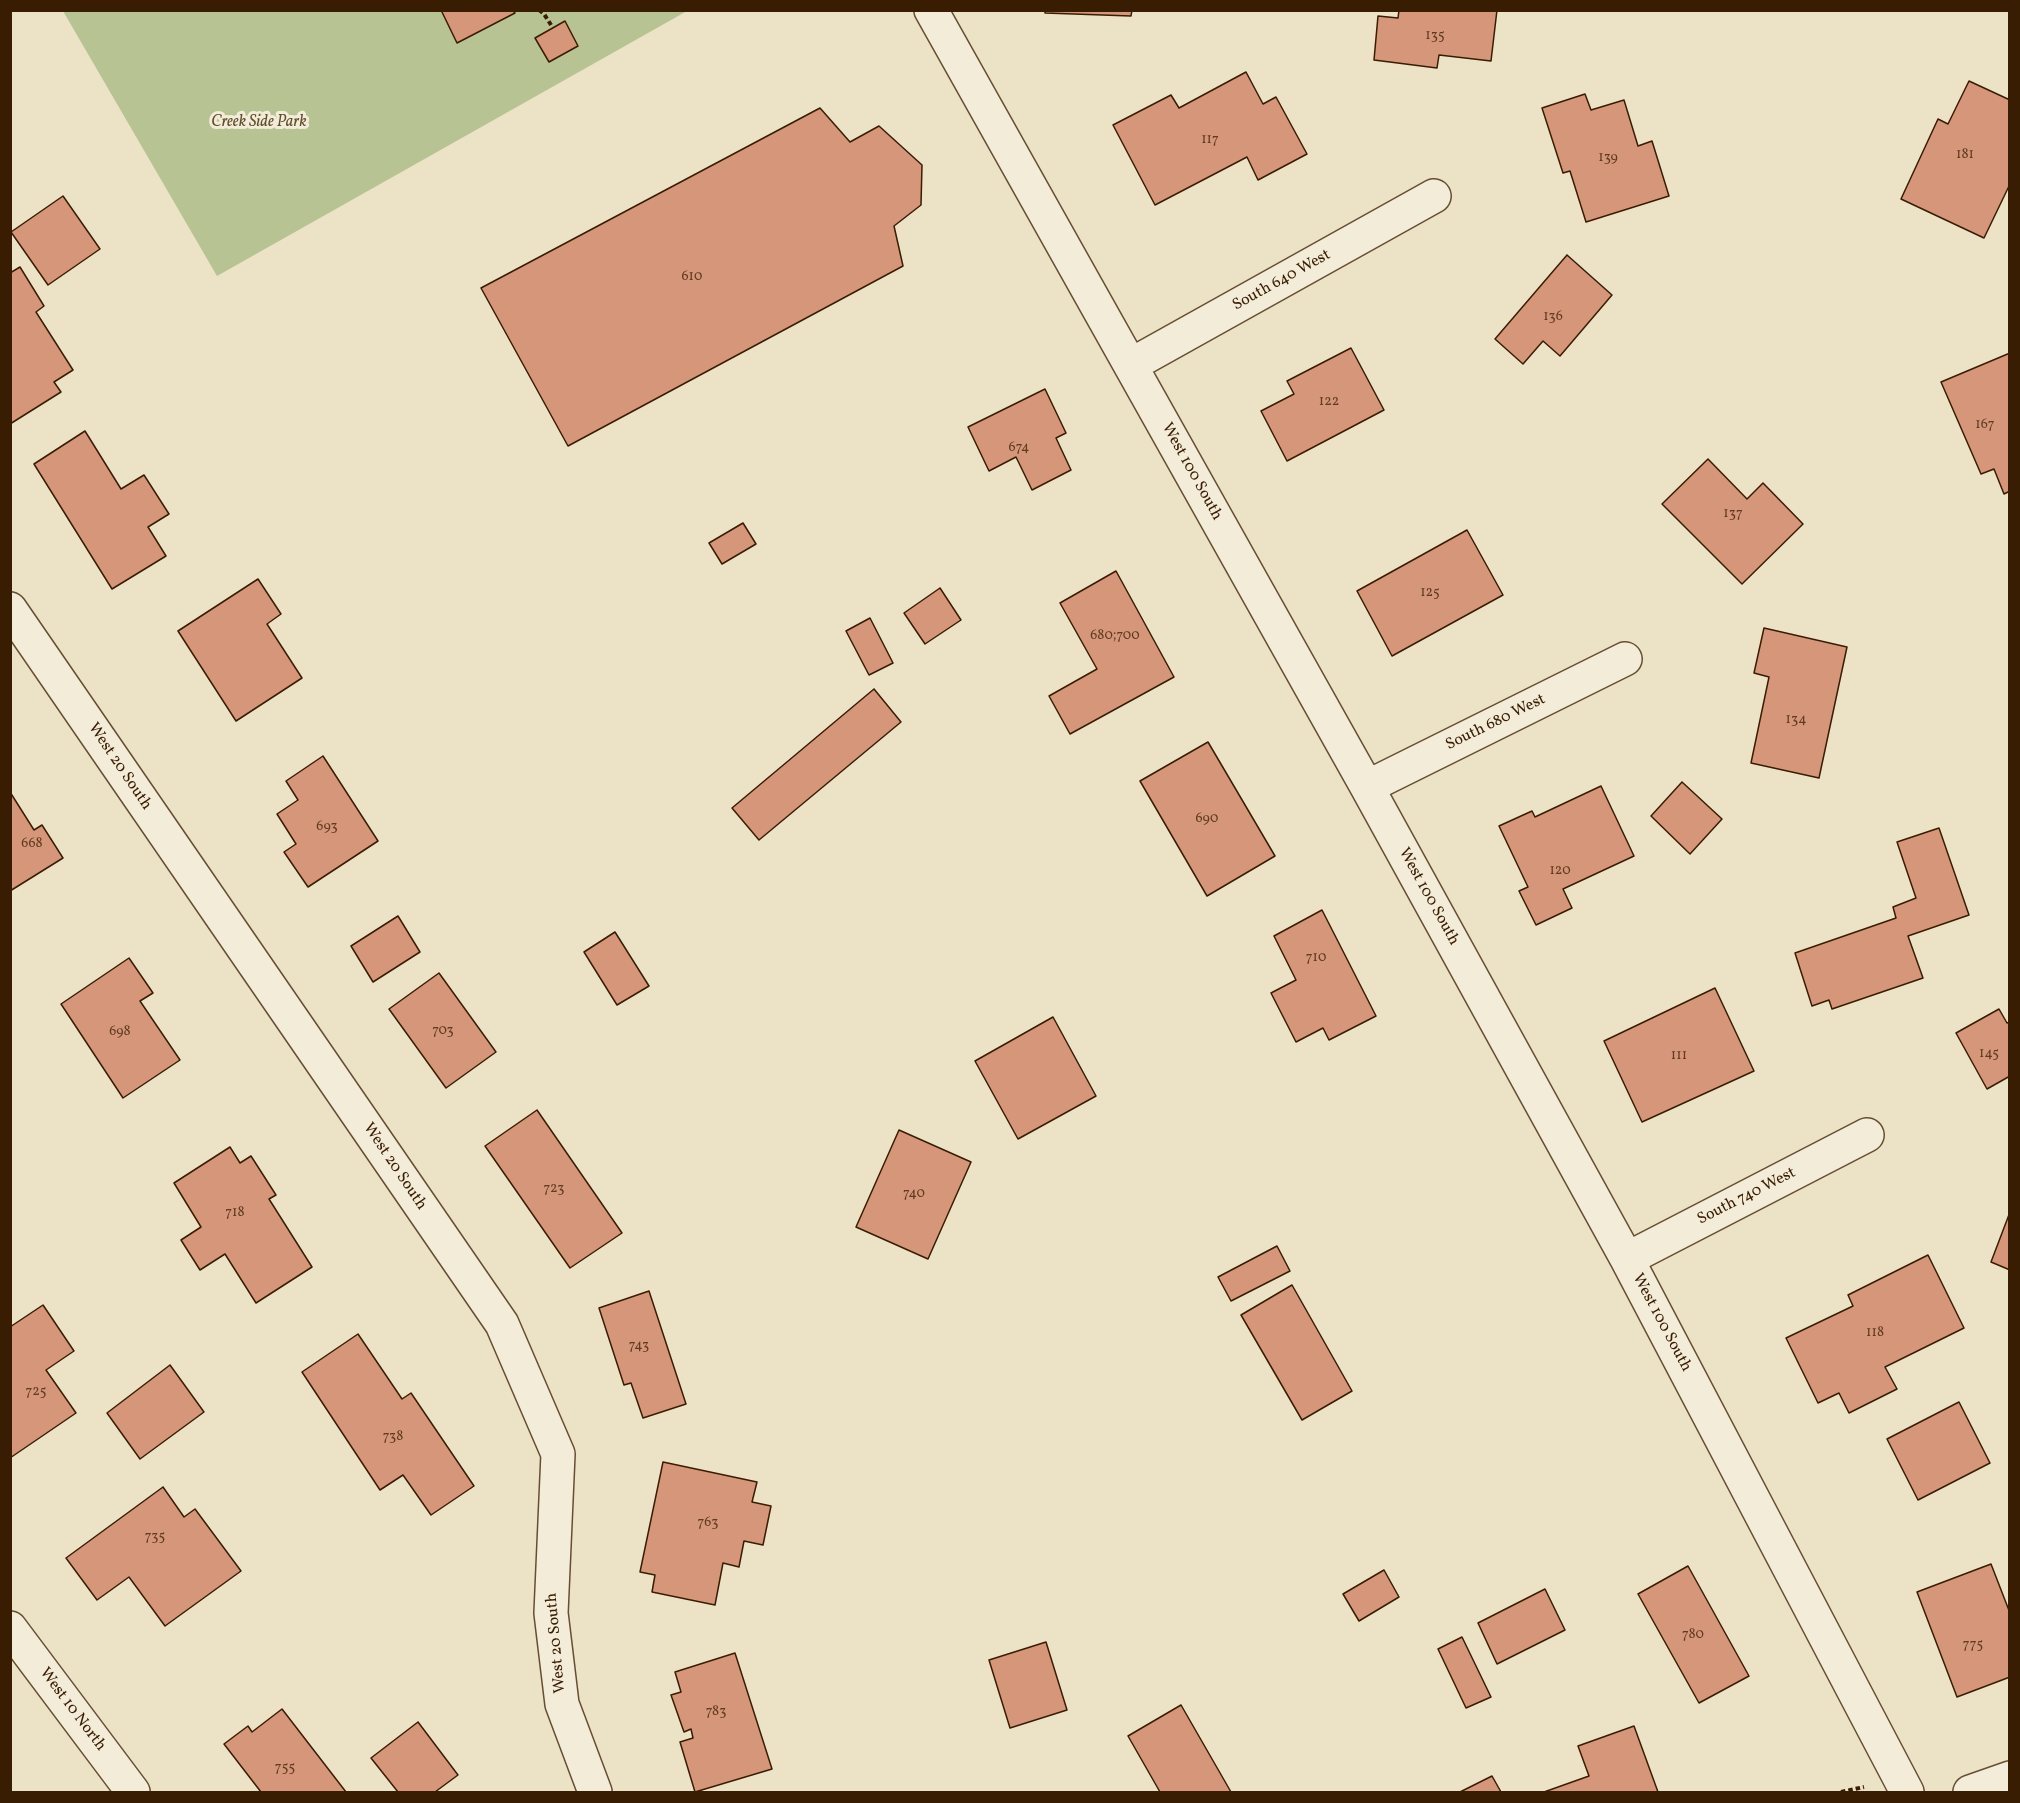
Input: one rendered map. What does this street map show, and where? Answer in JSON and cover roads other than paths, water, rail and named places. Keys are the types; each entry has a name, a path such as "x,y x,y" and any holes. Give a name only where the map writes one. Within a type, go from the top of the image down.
{"street":[{"name":"West 100 South","path":"931,10 1368,787 1627,1259 1907,1792"},
{"name":"South 640 West","path":"1131,365 1434,196"},
{"name":"West 20 South","path":"10,609 502,1324 558,1454 551,1613 562,1704 596,1792"},
{"name":"South 680 West","path":"1368,787 1625,659"},
{"name":"South 740 West","path":"1627,1259 1867,1135"},
{"name":"West 10 North","path":"10,1628 133,1792"},
{"path":"1970,1792 2010,1778"}],"park label":[{"name":"Creek Side Park","path":"259,123"}]}
